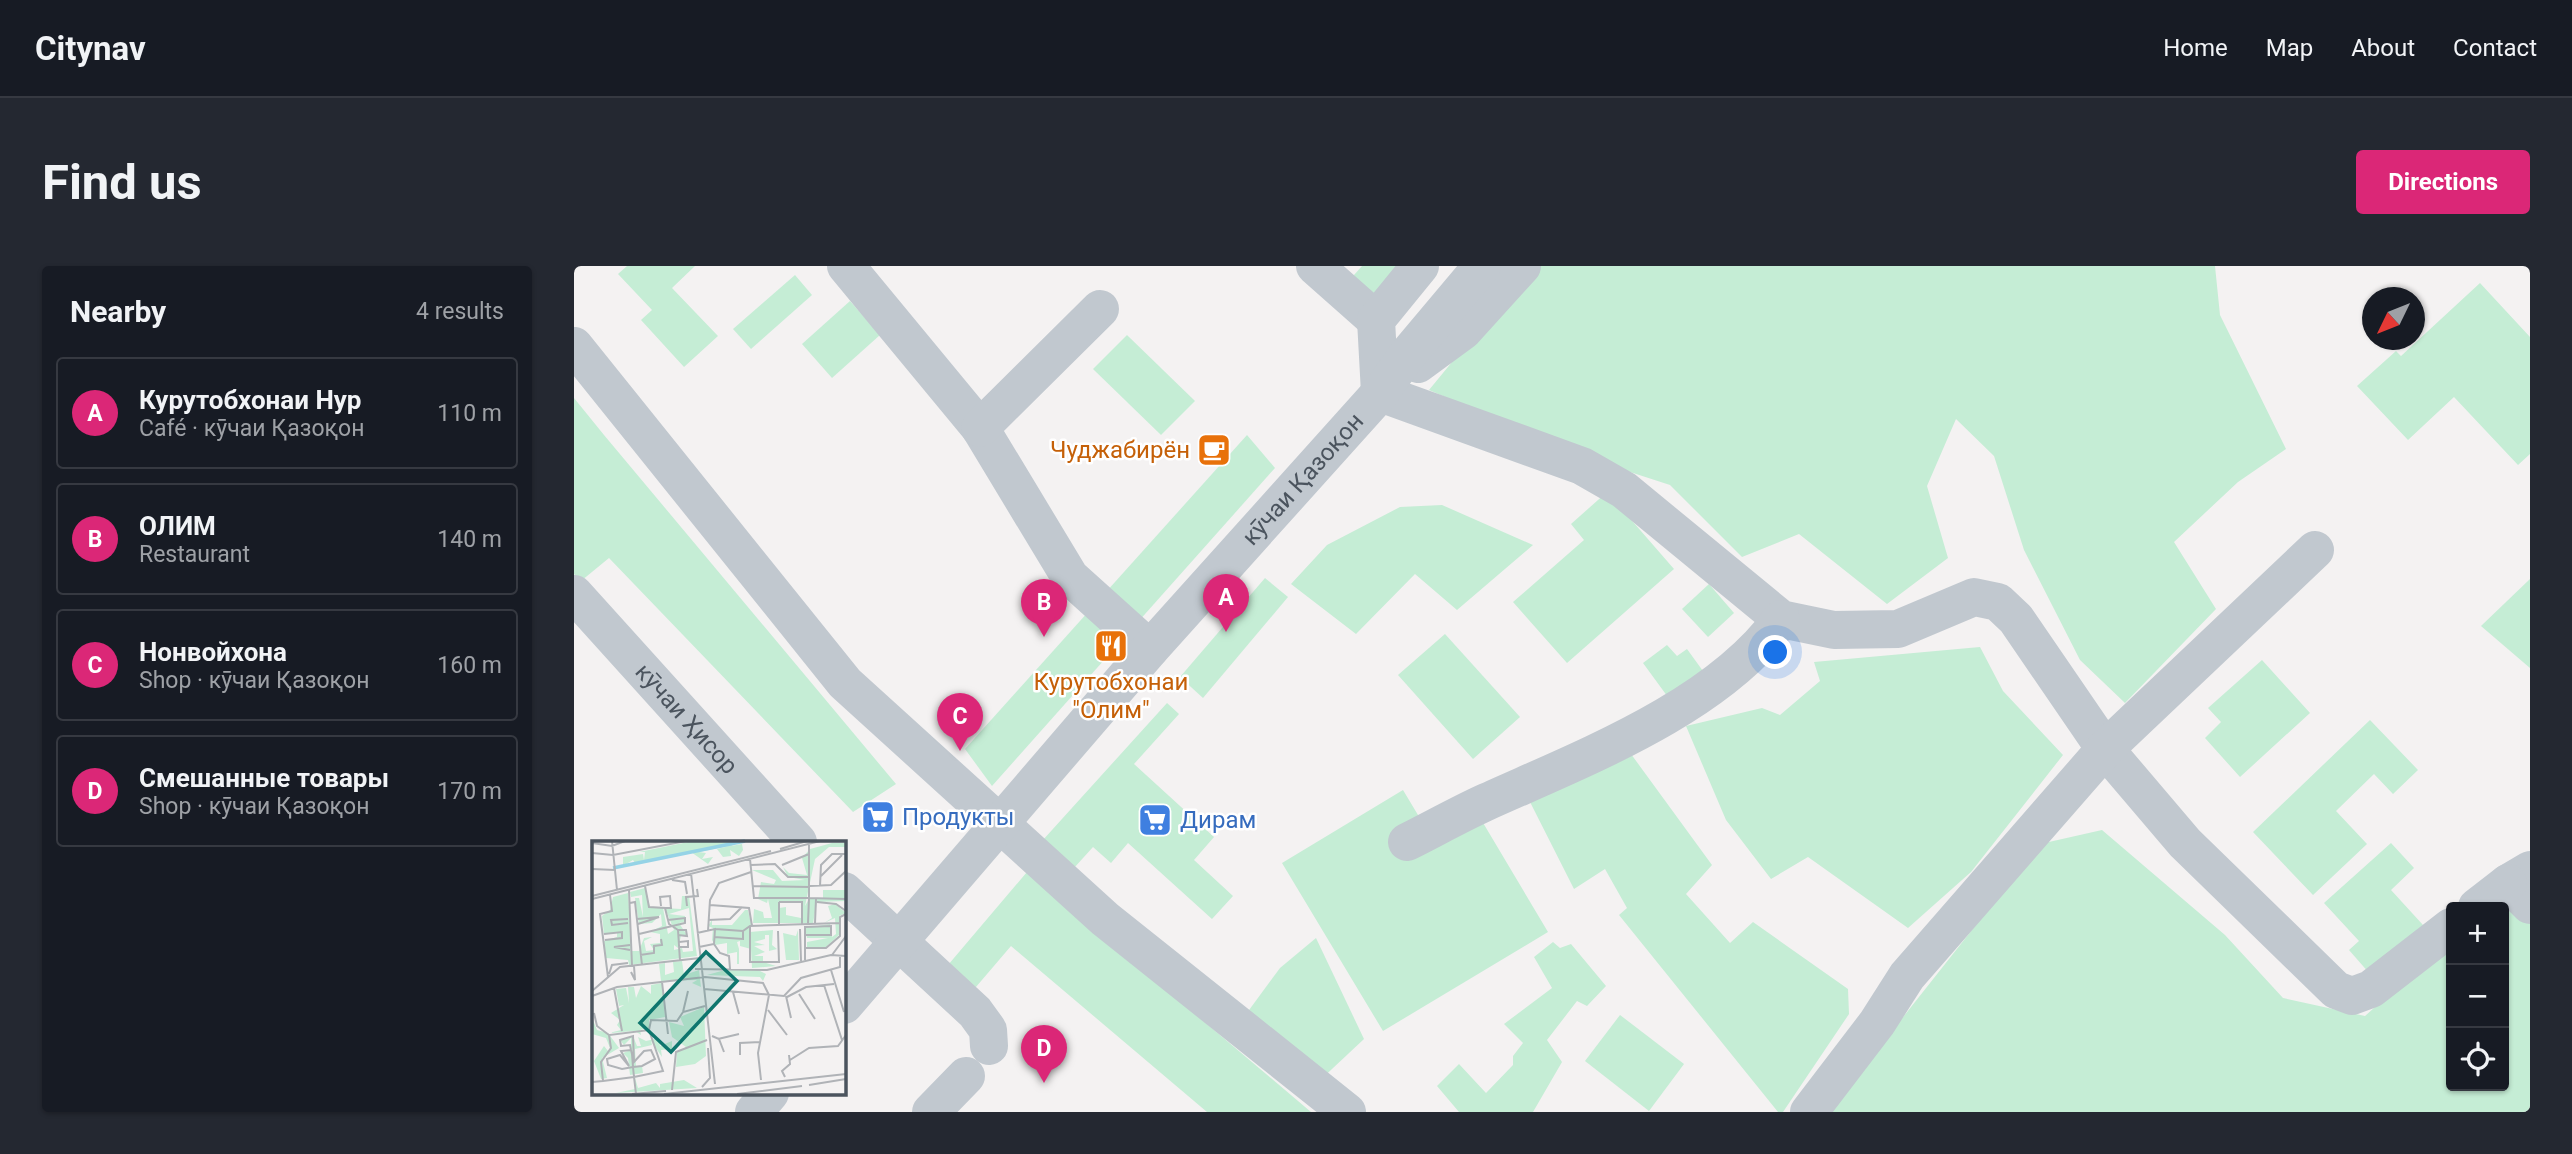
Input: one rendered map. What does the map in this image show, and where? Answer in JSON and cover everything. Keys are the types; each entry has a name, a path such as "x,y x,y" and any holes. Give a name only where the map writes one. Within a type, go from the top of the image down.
{"street":[{"path":"846,266 980,428 1070,577 1150,649"},
{"path":"1315,266 1376,320"},
{"path":"1380,393 1376,320 1420,266"},
{"name":"кӯчаи Қазоқон","path":"845,1004 1150,649 1380,393 1408,354 1482,266"},
{"path":"1380,393 1463,331 1522,266"},
{"path":"980,428 1100,309"},
{"path":"574,346 845,683 1105,919 1347,1112"},
{"path":"1380,393 1582,466 1614,484 1781,619 1834,630 1898,629 1975,597 1998,602 2017,619 2105,749 2185,843 2336,990 2352,996 2371,989 2446,931"},
{"path":"1809,1112 1877,1023 1907,976 2105,749 2315,550"},
{"name":"кӯчаи Ҳисор","path":"574,594 797,841"},
{"path":"1408,842 1482,804 1591,757 1704,692 1766,639 1781,619"},
{"path":"2488,902 2523,886"},
{"path":"845,892 975,1013 988,1030 989,1046"},
{"path":"937,1110 966,1076"},
{"path":"754,1112 769,1094"}],"green space":[{"path":"627,266 695,266 672,288 718,336 684,367 641,320 652,310 618,274"},
{"path":"1362,266 1439,266 1384,329 1346,284"},
{"path":"1531,266 2215,266 2220,315 2286,449 2238,482 2174,542 2216,609 2125,703 2080,660 2024,550 1994,456 1956,419 1927,486 1948,558 1887,604 1799,534 1742,557 1670,485 1590,459 1429,390"},
{"path":"795,275 812,295 751,349 733,329"},
{"path":"2480,283 2530,337 2530,454 2518,465 2454,397 2408,440 2357,386 2396,351 2401,356 2407,350 2425,350 2425,334"},
{"path":"850,301 880,335 832,378 802,344"},
{"path":"1127,335 1195,401 1161,435 1093,369"},
{"path":"574,398 896,784 853,812 609,558 581,581 574,574"},
{"path":"1247,435 1275,468 992,786 965,749"},
{"path":"1607,492 1674,569 1567,663 1513,602 1584,540 1571,524"},
{"path":"1442,505 1533,545 1457,610 1415,574 1356,634 1291,584 1327,545 1400,507"},
{"path":"1265,578 1288,597 1203,698 1180,677"},
{"path":"2530,579 2530,668 2481,626"},
{"path":"1709,584 1734,613 1708,637 1682,609"},
{"path":"1445,634 1520,717 1473,759 1398,675"},
{"path":"1667,645 1677,656 1687,649 1708,678 1673,704 1643,663"},
{"path":"1980,647 2003,691 2063,755 1971,872 1908,928 1808,857 1771,879 1726,820 1686,726 1762,708 1780,715 1820,681 1814,662"},
{"path":"2262,660 2310,713 2240,777 2205,738 2221,722 2208,708"},
{"path":"1167,703 1179,714 1134,764 1214,837 1194,860 1233,896 1212,919 1128,843 1111,863 1093,847 1064,879 1033,851"},
{"path":"2370,720 2418,770 2393,794 2374,774 2336,811 2367,844 2313,895 2253,832"},
{"path":"1631,754 1712,865 1686,894 1730,943 1753,922 1848,989 1849,1014 1783,1112 1778,1112 1619,915 1627,908 1605,869 1574,889 1528,798"},
{"path":"1403,790 1424,825 1476,811 1548,932 1383,1031 1282,863"},
{"path":"2102,830 2225,935 2283,998 2365,1016 2446,943 2446,1091 2509,1091 2509,904 2517,900 2530,912 2530,1112 1828,1112 2040,844"},
{"path":"2391,843 2414,868 2391,890 2423,925 2370,974 2349,950 2359,941 2324,903"},
{"path":"1027,872 1311,1112 1207,1112 1011,946 964,1001 937,978"},
{"path":"1316,938 1364,1039 1316,1084 1241,1021 1280,968"},
{"path":"1553,942 1560,948 1571,944 1606,986 1587,1006 1577,1001 1547,1040 1562,1062 1533,1112 1459,1112 1437,1086 1459,1064 1486,1093 1513,1065 1513,1056 1523,1043 1504,1024 1552,988 1534,957"},
{"path":"1620,1015 1684,1064 1649,1111 1585,1061"}],"place":[{"name":"Чуджабирён","path":"1214,450"},
{"name":"Курутобхонаи Нур","path":"1226,632"},
{"name":"ОЛИМ","path":"1044,637"},
{"name":"Курутобхонаи \"Олим\"","path":"1111,646"},
{"name":"Нонвойхона","path":"960,751"},
{"name":"Продукты","path":"878,817"},
{"name":"Дирам","path":"1155,820"},
{"name":"Смешанные товары","path":"1044,1083"}]}
